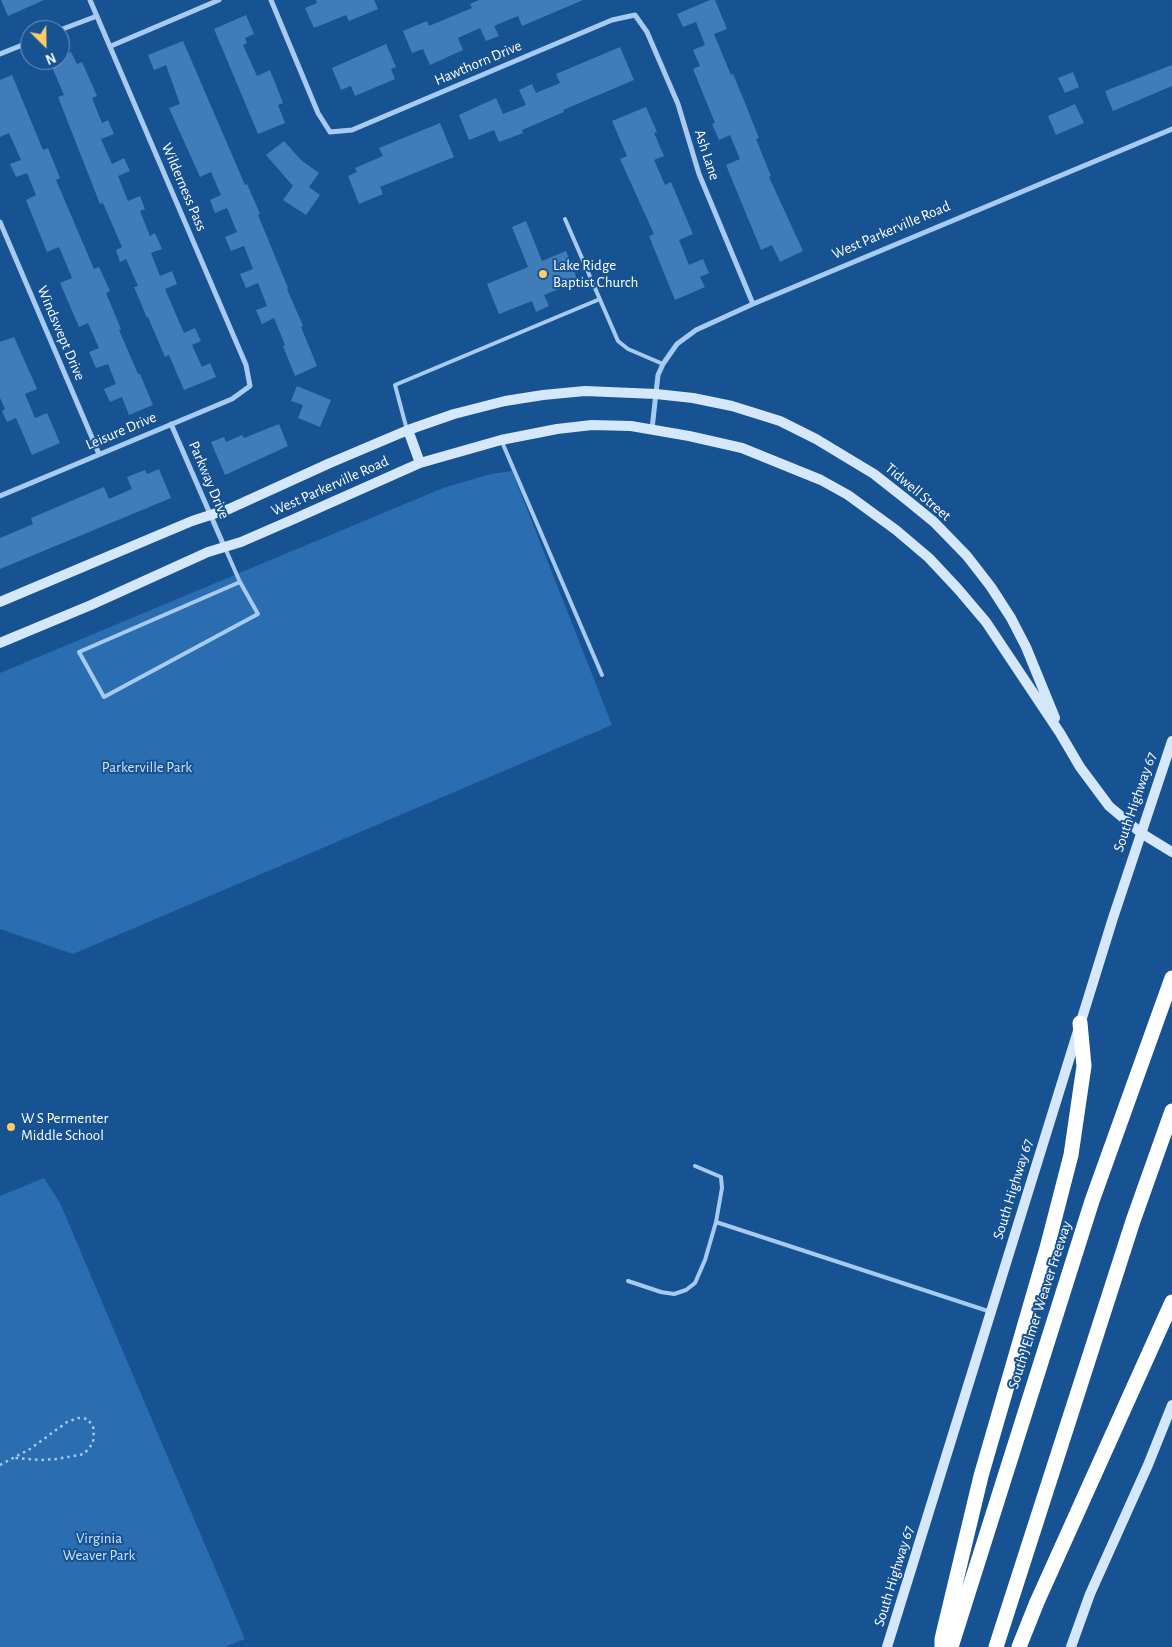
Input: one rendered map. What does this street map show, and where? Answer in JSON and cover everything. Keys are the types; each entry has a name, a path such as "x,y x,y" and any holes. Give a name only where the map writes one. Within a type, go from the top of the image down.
{"highway":[{"name":"South J Elmer Weaver Freeway","path":"951,1647 1092,1201 1172,978"},
{"path":"942,1647 942,1639 981,1476 1048,1248 1071,1155 1084,1066 1080,1023"},
{"path":"996,1647 1133,1222 1172,1111"},
{"path":"1019,1647 1172,1302"}],"main road":[{"name":"West Parkerville Road","path":"0,602 229,509 408,430 463,412 505,401 585,391 656,394"},
{"name":"Tidwell Street","path":"656,394 693,398 732,406 780,421 816,439 874,474 934,522 967,556 991,587 1011,618 1026,647 1060,733"},
{"name":"West Parkerville Road","path":"0,643 91,605 208,552 241,542 420,463 501,440 557,428 592,425 630,426 652,429"},
{"name":"Tidwell Street","path":"652,429 742,448 791,467 821,480 848,495 896,530 929,558 986,622 1060,733 1080,767 1109,806 1141,833 1172,852"},
{"path":"408,430 420,463"},
{"name":"South Highway 67","path":"887,1647 1080,1023 1172,741"},
{"path":"1071,1647 1090,1594 1148,1465 1172,1405"}],"street":[{"name":"Wilderness Pass","path":"90,0 246,365 250,386"},
{"path":"111,46 219,0"},
{"name":"Hawthorn Drive","path":"271,0 318,113 330,132 352,130 612,20 635,15"},
{"name":"Ash Lane","path":"635,15 648,32 678,104 699,174 753,304"},
{"path":"70,26 97,16"},
{"path":"0,54 20,46"},
{"name":"West Parkerville Road","path":"652,429 658,375 676,344 696,330 753,304 1172,129"},
{"name":"Windswept Drive","path":"0,222 99,454"},
{"name":"Leisure Drive","path":"0,496 232,399 250,386"},
{"name":"Parkway Drive","path":"171,424 224,546"}],"lane":[{"path":"565,219 618,341 628,349 663,364"},
{"path":"408,430 396,385 600,299"},
{"path":"501,440 602,675"},
{"path":"224,546 240,582 258,614 104,697 79,652 240,582"},
{"path":"628,1282 674,1294 686,1290 695,1283 705,1260 716,1222 722,1188 721,1177 695,1166"},
{"path":"716,1222 991,1312"}],"path":[{"path":"0,1465 30,1449 67,1422 78,1418 88,1419 94,1429 92,1443 84,1454 41,1460 15,1458"}],"green space":[{"name":"Parkerville Park","path":"512,471 612,725 73,954 0,929 0,673 443,488 491,474"},
{"name":"Virginia Weaver Park","path":"44,1178 60,1203 245,1639 225,1647 0,1647 0,1196"}],"building":[{"path":"1,0 44,0 8,16"},
{"path":"316,0 374,0 378,9 349,21 346,15 314,28 305,8 317,3"},
{"path":"479,0 583,0 522,26 518,16 494,26 499,36 486,41 480,28 458,38 463,50 430,65 423,49 412,53 403,31 427,21 429,26 472,8 470,4"},
{"path":"710,0 715,0 727,29 714,34 731,75 733,74 759,138 756,139 771,176 769,177 803,251 780,262 772,245 761,250 726,165 740,159 730,135 719,140 712,124 715,123 693,69 700,66 693,50 705,45 696,22 683,27 677,14"},
{"path":"246,15 254,34 245,38 247,43 243,45 257,76 270,70 283,103 278,105 285,123 258,134 214,29"},
{"path":"183,41 245,185 247,184 260,214 258,215 303,326 301,327 317,366 295,376 274,318 262,324 256,310 267,306 258,283 246,288 240,274 253,269 244,246 231,251 225,237 237,232 227,208 215,213 210,200 221,195 211,172 200,177 169,108 180,104 166,65 154,70 148,55"},
{"path":"386,44 396,67 391,69 395,79 355,96 351,86 341,90 332,68"},
{"path":"620,47 634,80 563,110 564,112 522,130 523,133 499,142 494,130 469,140 459,115 496,98 503,114 526,105 519,90 532,84 536,93 560,83 556,74"},
{"path":"70,52 77,64 82,62 97,96 92,98 102,123 108,120 114,134 101,139 112,164 124,158 130,171 118,176 128,201 140,196 145,209 140,211 150,236 155,233 162,249 151,253 160,276 172,271 177,284 165,289 184,333 195,328 201,341 192,345 202,367 210,363 216,377 184,390 169,355 165,357 147,318 134,287 138,286 126,259 120,262 116,250 122,247 103,203 100,204 58,97 64,95 53,70 70,70"},
{"path":"1172,65 1172,86 1113,111 1105,91"},
{"path":"1073,72 1079,87 1065,93 1058,78"},
{"path":"12,75 43,150 48,148 60,178 56,180 94,269 99,267 110,291 106,293 121,329 119,330 153,405 129,415 122,397 110,402 104,389 116,384 108,364 96,368 89,352 99,348 88,323 79,327 60,283 72,278 59,247 47,252 26,200 36,195 27,173 16,177 10,164 21,160 9,133 0,137 0,80"},
{"path":"1075,104 1084,123 1056,135 1048,116"},
{"path":"646,107 657,132 654,133 664,156 654,160 665,185 671,182 693,234 679,240 689,265 703,259 709,273 700,277 705,287 675,300 649,236 654,234 620,159 627,156 612,121"},
{"path":"440,123 454,157 380,187 383,194 359,204 348,176 357,172 355,168 383,156 379,148"},
{"path":"284,141 301,160 319,173 309,187 320,195 306,215 283,200 293,186 266,155"},
{"name":"Lake Ridge Baptist Church","path":"526,221 542,261 566,251 578,281 544,295 549,306 536,312 532,301 499,314 487,284 528,267 512,227"},
{"path":"14,337 37,389 25,394 35,418 47,413 60,443 32,455 16,418 7,422 2,411 5,409 0,398 0,342"},
{"path":"297,386 331,400 320,427 298,418 303,405 291,401"},
{"path":"279,424 288,446 225,475 211,442 224,437 226,442 242,435 244,438"},
{"path":"159,469 171,498 0,569 0,538 33,524 31,518 104,487 109,499 132,489 127,477 145,470 147,474"}],"place":[{"name":"Lake Ridge Baptist Church","path":"543,274"},
{"name":"W S Permenter Middle School","path":"11,1127"}]}
